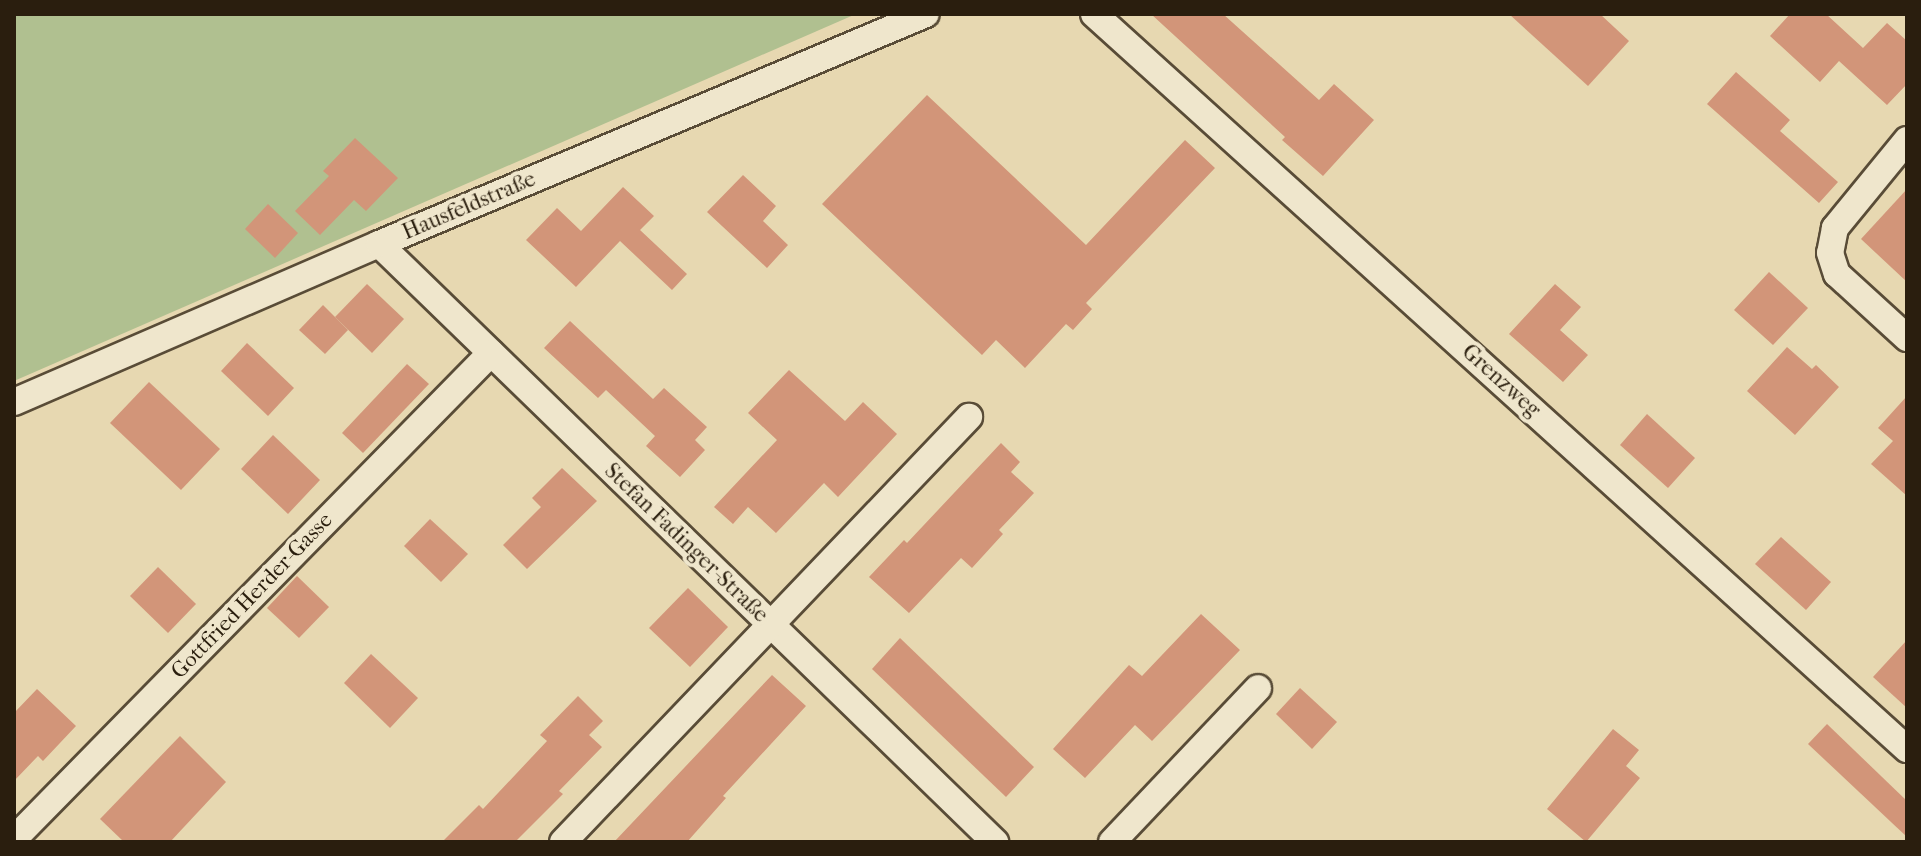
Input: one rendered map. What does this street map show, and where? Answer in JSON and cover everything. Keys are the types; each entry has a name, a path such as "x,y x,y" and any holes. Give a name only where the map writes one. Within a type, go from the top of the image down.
{"street":[{"name":"Hausfeldstraße","path":"14,402 379,244 926,14"},
{"name":"Grenzweg","path":"1094,14 1907,749"},
{"path":"1907,140 1835,228 1830,253 1837,274 1907,338"},
{"name":"Stefan Fadinger-Straße","path":"379,244 995,842"},
{"name":"Gottfried Herder-Gasse","path":"14,839 491,353"},
{"path":"563,842 969,417"},
{"path":"1112,842 1258,688"}],"green space":[{"path":"14,14 856,14 14,381"}],"building":[{"path":"1151,14 1223,14 1319,100 1334,84 1374,120 1323,176"},
{"path":"1509,14 1600,14 1629,41 1588,86"},
{"path":"1790,14 1826,14 1863,48 1887,23 1907,41 1907,84 1887,105 1839,61 1820,82 1770,36"},
{"path":"1736,72 1790,120 1780,131 1838,182 1819,203 1707,104"},
{"path":"927,95 1086,245 1185,140 1215,168 1086,303 1092,309 1073,330 1066,324 1025,368 996,340 982,355 822,204"},
{"path":"355,138 398,178 366,211 354,200 320,235 295,211 329,176 323,171"},
{"path":"743,175 776,206 763,221 788,245 767,268 707,212"},
{"path":"623,187 654,216 640,230 687,274 672,290 620,241 576,287 526,240 557,208 581,231"},
{"path":"1907,189 1907,282 1861,239"},
{"path":"268,204 298,233 275,258 245,229"},
{"path":"1769,272 1808,308 1773,345 1734,310"},
{"path":"367,284 404,319 372,353 335,317"},
{"path":"1555,284 1581,307 1560,330 1588,355 1563,382 1509,334"},
{"path":"323,305 348,330 325,354 299,330"},
{"path":"570,321 653,399 664,388 707,427 695,440 705,450 680,477 646,446 655,436 606,390 598,398 544,348"},
{"path":"247,343 294,388 268,416 221,371"},
{"path":"1787,347 1812,369 1816,365 1839,387 1795,435 1747,391"},
{"path":"407,364 429,384 363,453 342,433"},
{"path":"789,370 845,421 863,402 897,434 838,497 824,483 776,533 748,507 733,524 714,507 777,440 748,413"},
{"path":"149,382 220,449 181,490 110,423"},
{"path":"1907,396 1907,496 1871,464 1893,441 1878,428"},
{"path":"1647,414 1695,458 1668,488 1620,445"},
{"path":"273,435 320,480 288,514 241,469"},
{"path":"1001,443 1020,462 1011,472 1034,493 999,530 1003,534 972,568 961,558 909,613 869,577 904,540 907,543"},
{"path":"562,468 597,501 527,569 503,545 541,507 532,498"},
{"path":"430,519 468,554 441,582 404,546"},
{"path":"1781,537 1831,582 1806,610 1755,564"},
{"path":"158,567 196,604 168,633 130,596"},
{"path":"297,576 329,607 299,638 267,608"},
{"path":"688,588 728,627 690,667 649,628"},
{"path":"1201,614 1240,650 1152,741 1135,725 1085,778 1053,749 1129,665 1142,676"},
{"path":"900,638 1034,767 1006,797 872,669"},
{"path":"1907,640 1907,708 1873,677"},
{"path":"371,654 418,698 390,728 344,683"},
{"path":"772,675 806,706 723,796 726,798 687,842 614,842"},
{"path":"1300,688 1337,722 1312,749 1276,714"},
{"path":"37,689 76,726 43,761 38,756 14,781 14,713"},
{"path":"578,696 603,721 589,735 602,747 559,791 563,794 515,842 442,842 479,805 483,809 547,741 540,735"},
{"path":"1827,724 1907,801 1907,837 1808,744"},
{"path":"1613,729 1639,750 1626,766 1640,778 1586,842 1547,809"},
{"path":"180,736 226,782 170,842 124,842 100,819"}]}
